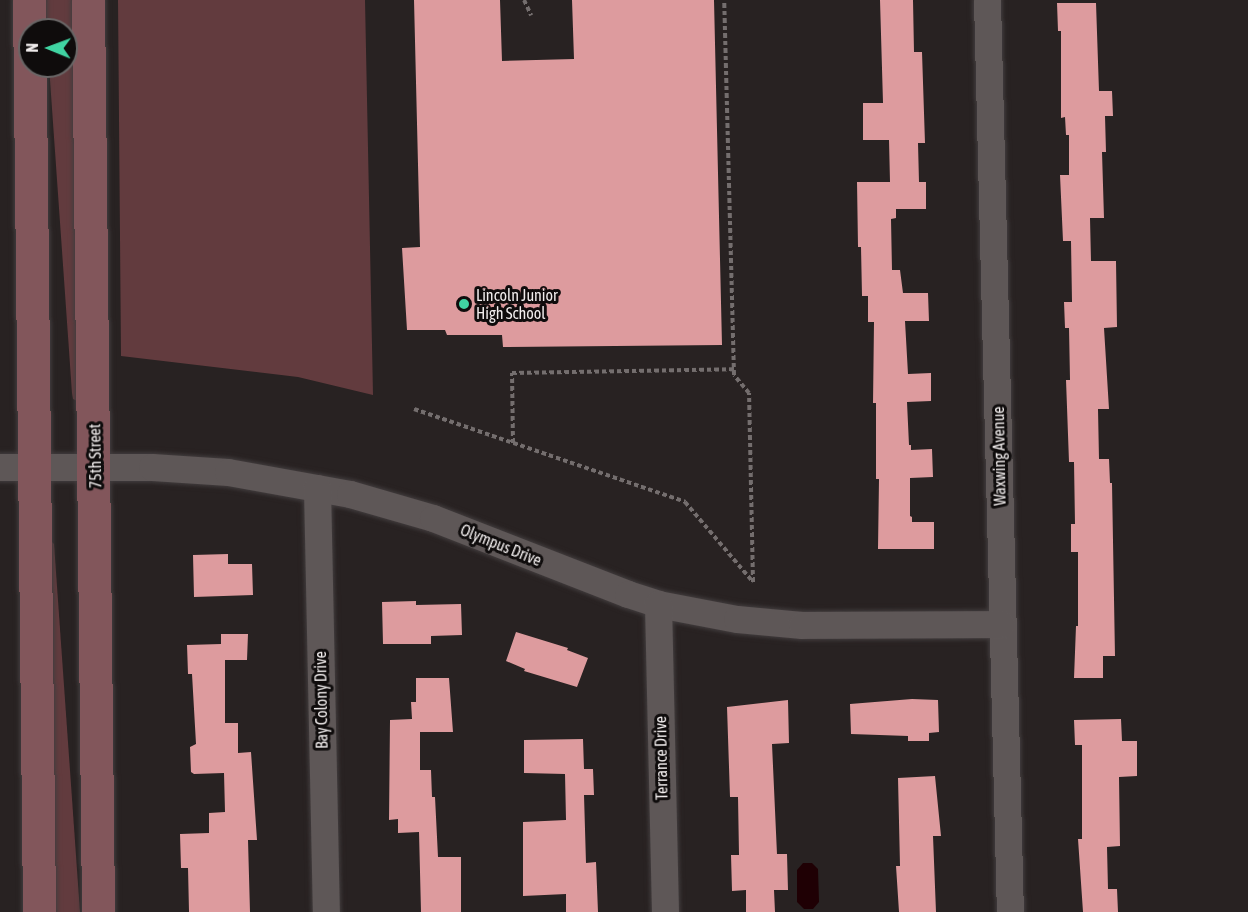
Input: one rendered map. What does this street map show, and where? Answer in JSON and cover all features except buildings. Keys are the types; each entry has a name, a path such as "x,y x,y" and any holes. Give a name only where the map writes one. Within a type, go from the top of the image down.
{"main road":[{"path":"29,0 39,912"},
{"name":"75th Street","path":"88,0 95,467 98,912"}],"street":[{"name":"Waxwing Avenue","path":"987,0 1010,912"},
{"name":"Olympus Drive","path":"0,467 152,466 228,472 367,498 433,518 597,583 658,603 737,619 802,625 1001,624"},
{"name":"Bay Colony Drive","path":"317,488 326,912"},
{"name":"Terrance Drive","path":"658,603 665,912"}],"path":[{"path":"524,0 531,15"},
{"path":"414,409 685,501 753,582 750,393 734,375 724,0"},
{"path":"513,443 512,373 734,369"}],"shaded area":[{"path":"45,0 74,0 74,18 46,18"},
{"path":"118,0 365,0 373,395 298,377 121,356"},
{"path":"50,78 75,78 77,401 73,399"},
{"path":"51,541 54,544 80,912 53,912"},
{"path":"803,863 812,863 818,869 819,902 813,909 804,909 797,902 797,870"}],"place":[{"name":"Lincoln Junior High School","path":"464,304"}]}
